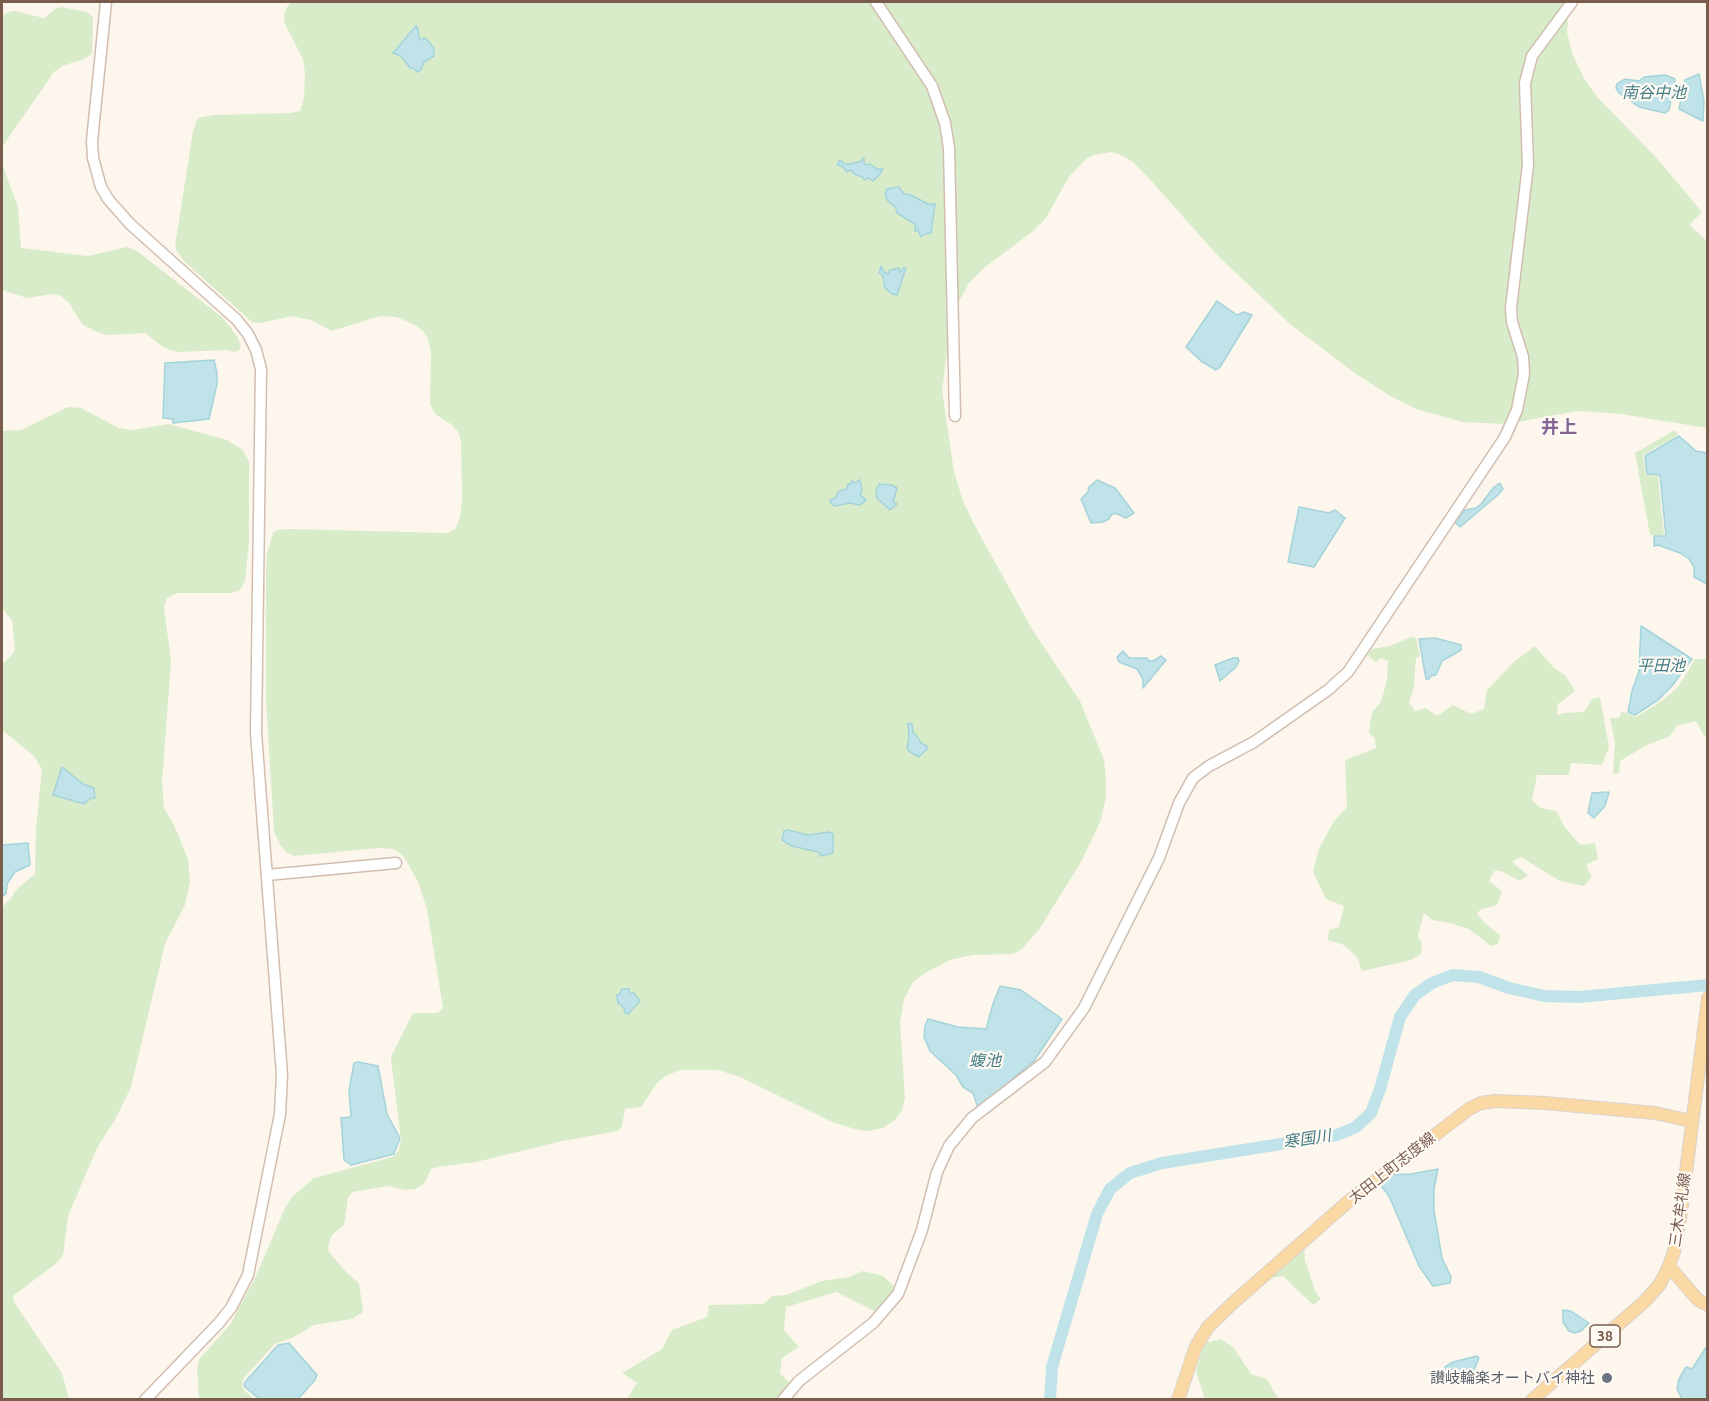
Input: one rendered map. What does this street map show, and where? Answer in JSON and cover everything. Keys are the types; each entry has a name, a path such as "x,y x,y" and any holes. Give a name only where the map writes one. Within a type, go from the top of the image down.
{"main road":[{"name":"三木牟礼線","path":"1532,1400 1646,1301 1660,1284 1670,1266 1679,1222 1707,998"},
{"name":"太田上町志度線","path":"1178,1400 1196,1346 1208,1327 1350,1200 1468,1108 1496,1101 1545,1103 1655,1113 1691,1121"},
{"path":"1670,1266 1698,1300 1707,1305"}],"street":[{"path":"106,2 92,141 93,158 101,186 108,199 130,224 237,320 248,334 256,350 261,369 256,706 282,1075 279,1114 248,1275 231,1308 218,1324 145,1400"},
{"path":"876,2 933,86 945,123 949,148 956,416"},
{"path":"783,1400 799,1381 873,1323 898,1294 928,1213 937,1172 949,1146 972,1118 1045,1062 1084,1008 1155,867 1179,803 1193,778 1209,766 1254,742 1328,690 1348,672 1506,437 1517,410 1524,374 1523,357 1512,322 1511,308 1528,165 1525,83 1532,56 1572,2"},
{"path":"267,874 396,863"}],"green space":[{"path":"292,2 1569,2 1567,32 1572,53 1584,78 1598,98 1655,156 1702,212 1689,225 1707,241 1707,428 1621,414 1578,411 1506,424 1463,422 1416,409 1356,374 1290,324 1218,256 1133,162 1112,152 1086,159 1069,177 1046,218 969,283 958,304 950,331 942,390 954,472 963,501 1032,629 1080,701 1104,760 1106,796 1101,820 1081,862 1040,928 1022,949 1013,954 973,955 950,960 913,982 904,999 900,1022 905,1098 902,1111 895,1120 883,1128 867,1131 832,1122 740,1077 718,1070 680,1070 658,1082 641,1107 625,1109 622,1126 618,1131 563,1141 476,1162 437,1167 431,1169 424,1184 415,1189 405,1190 389,1186 352,1192 348,1198 344,1225 332,1235 328,1246 329,1252 359,1283 363,1312 352,1319 314,1325 294,1337 275,1344 243,1379 242,1386 254,1399 199,1399 197,1367 200,1358 230,1325 256,1276 284,1210 292,1197 314,1178 392,1157 398,1152 401,1140 392,1055 412,1015 438,1013 443,1008 427,909 419,884 401,854 393,849 379,848 294,856 286,852 279,843 274,832 266,702 266,572 267,554 273,533 277,530 289,529 447,533 455,529 460,518 461,441 458,432 452,425 435,414 430,404 431,354 429,343 425,333 415,325 397,317 380,316 332,331 311,320 292,316 260,323 252,322 187,264 175,246 193,131 198,118 214,115 300,111 304,98 303,59 285,24 284,14"},
{"path":"61,7 87,12 93,17 92,54 62,66 54,72 2,147 2,16 15,11 44,18"},
{"path":"2,163 18,207 21,248 88,256 127,247 137,251 222,317 237,336 241,346 239,350 234,352 227,350 177,352 163,347 145,333 107,335 99,333 82,324 69,303 61,296 53,294 27,298 2,290"},
{"path":"68,407 81,408 119,428 133,430 169,424 227,440 243,450 249,462 249,542 245,581 240,590 231,593 177,593 167,598 164,607 171,661 162,782 164,808 174,825 188,859 190,882 185,905 165,944 131,1087 116,1118 97,1148 68,1216 63,1255 58,1262 13,1296 14,1302 62,1373 69,1399 2,1399 2,907 16,890 35,874 36,829 42,769 33,755 2,730 2,664 15,649 12,621 2,608 2,431 21,430"},
{"path":"1675,430 1678,435 1643,455 1646,475 1658,476 1664,535 1650,535 1635,453"},
{"path":"1411,637 1416,638 1420,656 1416,658 1414,687 1409,702 1415,711 1426,708 1437,716 1453,705 1471,714 1484,709 1487,690 1514,662 1535,646 1553,667 1565,675 1575,691 1558,704 1557,715 1584,712 1592,699 1600,697 1609,747 1602,765 1571,763 1569,775 1537,775 1532,800 1541,808 1556,811 1564,826 1580,845 1595,843 1598,859 1586,865 1592,877 1584,886 1560,881 1521,857 1512,862 1528,875 1520,881 1501,871 1494,871 1489,881 1502,891 1497,905 1480,910 1477,914 1500,935 1498,944 1491,946 1469,929 1432,920 1424,913 1418,936 1422,943 1421,954 1411,960 1362,971 1357,957 1344,945 1328,940 1329,930 1339,927 1344,906 1326,899 1313,872 1324,839 1334,821 1347,807 1345,760 1376,748 1375,739 1369,733 1372,712 1381,702 1387,680 1388,661 1381,658 1376,662 1367,655 1372,649 1390,646"},
{"path":"1695,659 1707,659 1707,738 1696,721 1677,726 1670,736 1645,746 1620,761 1619,773 1613,774 1615,744 1610,718 1619,718 1622,711 1636,717 1663,700 1679,686"},
{"path":"1304,1246 1305,1261 1316,1293 1321,1299 1313,1305 1283,1276 1269,1278"},
{"path":"863,1271 883,1276 895,1287 877,1312 836,1292 786,1307 784,1330 799,1347 782,1358 780,1373 790,1383 777,1399 627,1399 637,1383 622,1373 662,1349 672,1330 707,1317 709,1305 763,1304 772,1296 786,1295 822,1281 849,1277"},
{"path":"1221,1339 1234,1348 1251,1374 1267,1379 1278,1399 1205,1399 1196,1372 1204,1343"}],"water":[{"path":"416,26 419,38 427,40 434,52 434,56 424,62 421,70 417,72 410,68 401,56 393,53"},
{"path":"1699,74 1704,101 1703,121 1679,109 1686,86 1683,86 1685,80"},
{"name":"南谷中池","path":"1665,75 1675,79 1669,110 1665,113 1639,107 1619,93 1616,88 1617,84 1625,79 1639,81 1644,77"},
{"path":"864,158 866,165 870,164 877,169 883,169 873,181 869,178 864,180 851,170 847,172 842,166 837,165 840,160 845,164 851,164"},
{"path":"899,187 904,194 928,204 935,204 931,233 921,237 918,230 915,231 915,224 897,213 896,208 887,200 885,193 887,189"},
{"path":"881,266 888,274 890,270 899,268 899,271 902,271 906,268 897,295 885,288 883,276 879,273"},
{"path":"1217,301 1237,315 1244,312 1252,315 1216,370 1201,361 1186,347"},
{"path":"214,360 217,384 209,419 173,423 173,419 163,418 165,363"},
{"path":"1679,436 1696,451 1707,453 1707,584 1694,577 1694,567 1689,559 1680,553 1658,545 1654,546 1654,536 1666,536 1660,475 1647,474 1645,456"},
{"path":"859,480 862,491 860,495 866,500 864,502 859,505 850,503 834,506 831,503 830,500 835,498 839,491 847,489 848,484 852,481 856,483"},
{"path":"1097,480 1115,488 1134,513 1126,518 1115,513 1103,522 1091,523 1081,499"},
{"path":"1500,483 1503,489 1499,494 1460,527 1455,522 1465,510 1476,508 1481,504"},
{"path":"879,484 892,485 897,488 893,502 897,504 890,510 877,498 876,492"},
{"path":"1299,507 1329,513 1335,510 1345,518 1314,567 1288,562"},
{"name":"平田池","path":"1641,626 1692,659 1658,700 1635,715 1628,712 1639,671"},
{"path":"1435,638 1461,645 1461,650 1442,661 1436,675 1426,679 1419,639"},
{"path":"1123,651 1129,658 1147,658 1153,661 1161,656 1166,660 1143,688 1143,679 1137,669 1119,662 1117,657"},
{"path":"1238,658 1239,661 1236,667 1220,681 1215,665"},
{"path":"908,723 912,724 913,733 921,743 927,746 919,757 907,748"},
{"path":"62,767 83,784 94,788 95,798 91,798 84,804 53,795"},
{"path":"1609,792 1605,806 1594,818 1588,813 1592,793"},
{"path":"784,831 808,835 829,832 833,834 833,853 821,856 818,852 792,846 782,840"},
{"path":"28,843 30,865 15,872 7,884 6,894 2,896 2,845"},
{"name":"蝮池","path":"1000,986 1021,990 1062,1019 1034,1061 978,1108 973,1093 963,1087 956,1075 930,1051 924,1037 925,1026 928,1019 958,1027 986,1029"},
{"path":"624,989 629,989 630,994 634,993 640,1001 628,1014 618,1003 617,997"},
{"path":"354,1063 378,1066 387,1114 400,1138 394,1154 351,1165 344,1160 341,1118 351,1117 349,1091"},
{"path":"1438,1169 1434,1189 1434,1211 1442,1258 1451,1277 1450,1283 1433,1286 1419,1266 1389,1196 1379,1183 1389,1175"},
{"path":"1563,1310 1571,1311 1589,1323 1581,1331 1574,1333 1569,1331 1563,1322"},
{"path":"289,1343 317,1375 315,1380 298,1399 259,1399 244,1386 245,1382 278,1345"},
{"path":"1707,1346 1707,1399 1682,1399 1677,1389 1679,1379 1686,1367 1692,1369"},
{"path":"1477,1356 1479,1358 1472,1375 1457,1380 1446,1370 1445,1367 1453,1362"}],"waterway":[{"name":"寒国川","path":"1050,1400 1052,1367 1097,1214 1110,1189 1130,1173 1162,1163 1337,1135 1356,1127 1371,1113 1400,1017 1415,995 1432,983 1453,975 1479,977 1509,988 1544,996 1579,997 1708,985"}],"place":[{"name":"讃岐輪楽オートバイ神社","path":"1607,1378"}],"district":[{"name":"井上","path":"1559,427"}]}
